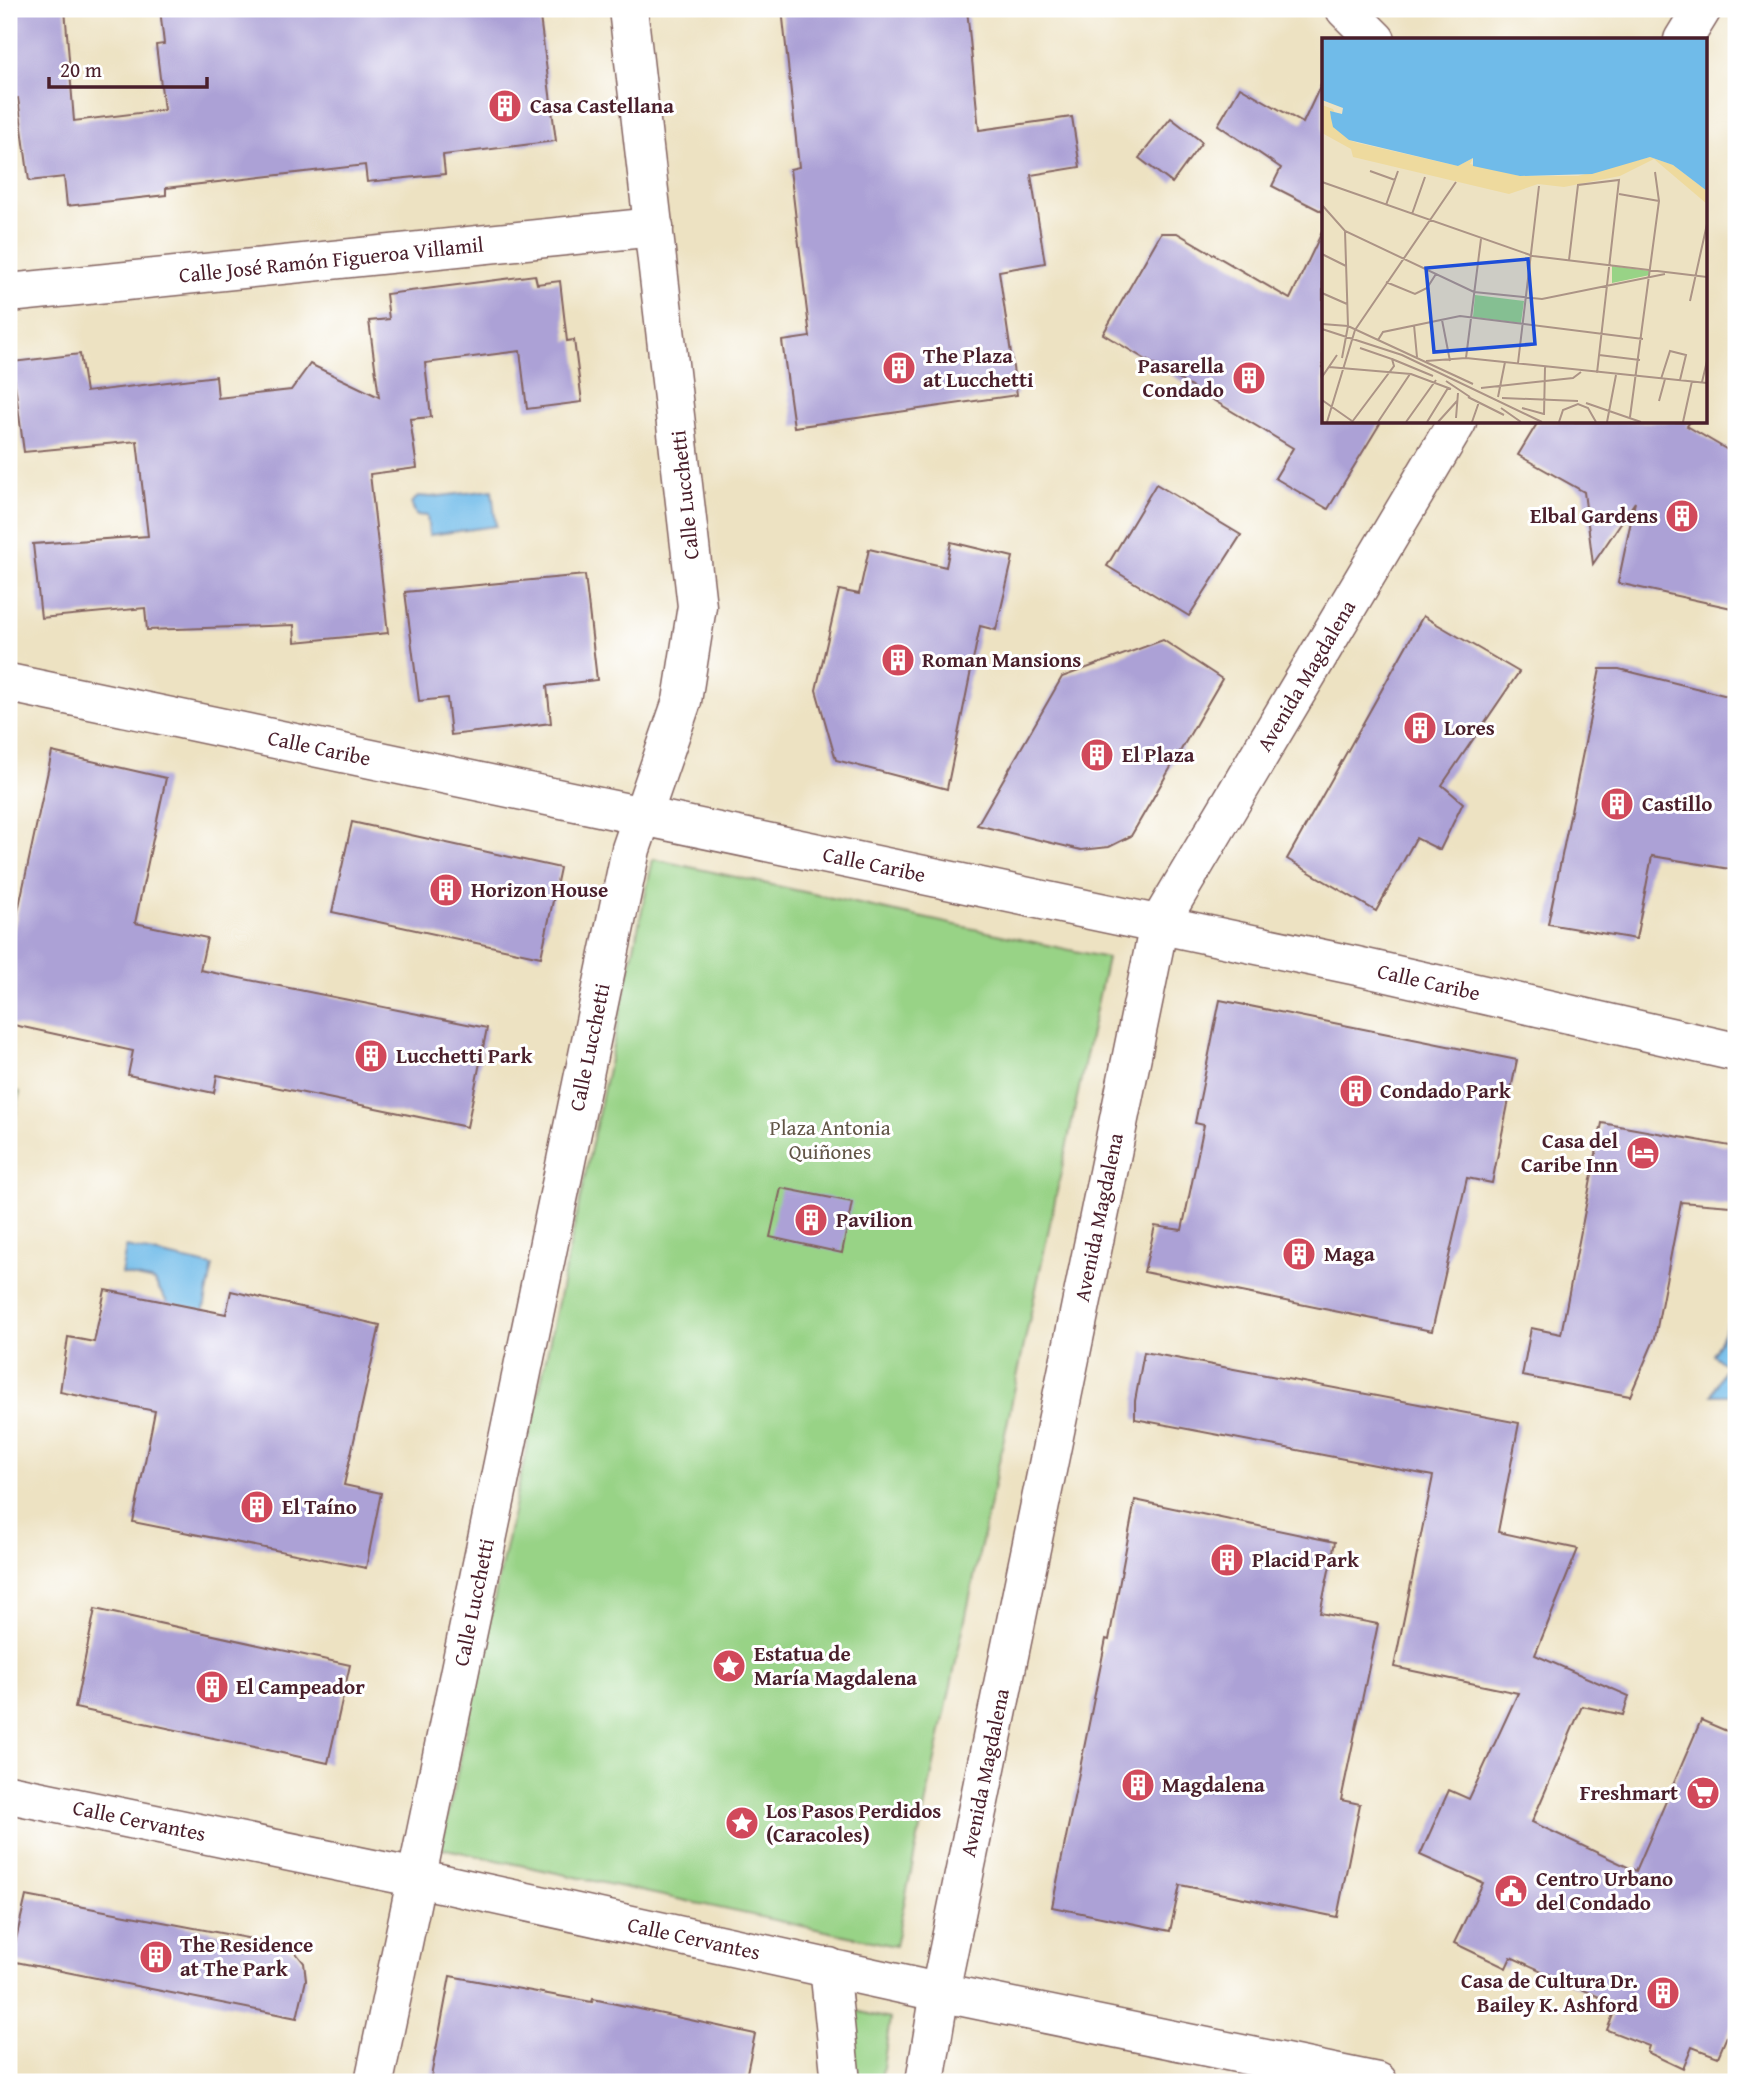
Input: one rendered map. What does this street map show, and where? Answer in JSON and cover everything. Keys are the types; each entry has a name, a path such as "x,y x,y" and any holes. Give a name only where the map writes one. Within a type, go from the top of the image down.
{"street":[{"name":"Calle Lucchetti","path":"374,2082 631,849 682,701 697,606 628,9"},
{"path":"1345,9 1374,38"},
{"path":"1684,38 1702,9"},
{"name":"Calle José Ramón Figueroa Villamil","path":"9,293 654,227"},
{"name":"Avenida Magdalena","path":"925,2082 940,1992 1159,924 1456,424"},
{"name":"Calle Caribe","path":"9,683 1357,966 1736,1052"},
{"name":"Calle Cervantes","path":"9,1794 1378,2082"},
{"path":"828,1968 841,2082"}],"green space":[{"name":"Plaza Antonia Quiñones","path":"653,859 1107,958 895,1946 441,1848"},
{"path":"9,1089 20,1092 9,1143"},
{"path":"848,2009 890,2019 881,2082 855,2082"}],"water":[{"path":"492,490 496,526 429,535 427,516 416,515 411,503 419,496"},
{"path":"126,1247 213,1266 203,1313 169,1305 154,1281 121,1274"},
{"path":"1736,1306 1736,1395 1712,1395 1726,1365 1713,1355"}],"building":[{"path":"9,9 65,9 74,121 164,110 156,45 164,44 160,9 539,9 556,141 443,155 445,174 367,182 365,165 166,188 166,195 67,206 64,177 29,181 18,98 9,99"},
{"path":"782,9 967,9 979,130 1072,117 1080,167 1031,175 1045,263 999,271 1017,395 794,427 782,341 810,337 790,169 799,167"},
{"path":"1322,82 1322,211 1272,186 1281,168 1218,125 1240,87 1303,123"},
{"path":"1171,118 1202,142 1172,183 1139,158"},
{"name":"Pasarella Condado","path":"1322,232 1322,424 1380,424 1328,509 1275,478 1293,448 1103,334 1161,233 1177,233 1290,299"},
{"path":"535,275 537,284 560,281 567,341 574,340 582,402 527,409 520,351 425,363 431,417 410,419 417,468 370,474 388,633 295,642 294,625 147,630 145,608 41,618 33,544 148,536 137,441 24,452 12,362 80,354 86,392 216,376 218,398 291,390 310,364 379,397 369,321 389,319 386,294"},
{"name":"Elbal Gardens","path":"1537,424 1688,424 1687,426 1736,455 1736,609 1618,583 1635,502 1593,564 1584,492 1518,455"},
{"path":"1156,484 1241,535 1189,616 1107,566"},
{"name":"Roman Mansions","path":"951,542 1013,557 996,630 980,626 947,789 836,760 816,690 839,590 859,594 869,549 946,567"},
{"path":"585,575 597,680 547,686 551,723 451,735 447,698 419,701 405,592"},
{"name":"Lores","path":"1423,616 1519,672 1442,785 1463,803 1440,850 1416,838 1376,911 1287,859"},
{"name":"El Plaza","path":"1163,640 1222,679 1131,836 1109,847 1081,850 977,825 1062,677"},
{"name":"Castillo","path":"1600,669 1619,669 1736,698 1736,870 1652,856 1636,939 1548,924"},
{"path":"52,752 166,778 135,923 207,938 200,970 487,1028 467,1127 217,1075 214,1093 128,1075 133,1051 9,1024 9,953"},
{"name":"Horizon House","path":"352,822 560,868 541,957 332,912"},
{"path":"1220,1000 1517,1060 1492,1183 1467,1178 1432,1331 1144,1272 1155,1226 1182,1230 1204,1125 1195,1123"},
{"path":"1602,1123 1736,1147 1736,1187 1731,1206 1681,1202 1655,1338 1630,1396 1522,1376 1531,1328 1561,1334"},
{"name":"Pavilion","path":"781,1188 852,1202 842,1253 770,1237"},
{"path":"105,1290 226,1314 231,1291 380,1325 344,1485 381,1493 366,1568 133,1522 155,1411 60,1392 68,1337 94,1342"},
{"path":"1144,1352 1519,1423 1498,1532 1578,1549 1535,1655 1629,1696 1623,1715 1582,1706 1532,1822 1636,1871 1701,1720 1736,1735 1736,2015 1718,2057 1692,2047 1683,2069 1647,2052 1649,2046 1607,2030 1617,2005 1511,1957 1506,1968 1454,1943 1483,1883 1420,1855 1449,1790 1469,1799 1518,1693 1394,1667 1433,1476 1135,1419 1135,1401"},
{"name":"Magdalena","path":"1135,1500 1335,1542 1320,1613 1378,1624 1341,1800 1360,1804 1337,1917 1180,1885 1170,1931 1052,1907 1106,1639 1109,1640"},
{"name":"El Campeador","path":"95,1609 350,1665 328,1763 75,1708"},
{"name":"The Residence at The Park","path":"26,1896 279,1944 296,1953 304,1963 306,1980 297,2018 11,1961"},
{"path":"450,1976 592,2002 593,1999 755,2034 745,2082 430,2082"}],"place":[{"name":"Casa Castellana","path":"505,106"},
{"name":"The Plaza at Lucchetti","path":"899,368"},
{"name":"Pasarella Condado","path":"1249,378"},
{"name":"Elbal Gardens","path":"1682,516"},
{"name":"Roman Mansions","path":"898,660"},
{"name":"Lores","path":"1420,728"},
{"name":"El Plaza","path":"1097,755"},
{"name":"Castillo","path":"1617,804"},
{"name":"Horizon House","path":"446,890"},
{"name":"Lucchetti Park","path":"371,1056"},
{"name":"Condado Park","path":"1356,1091"},
{"name":"Casa del Caribe Inn","path":"1643,1153"},
{"name":"Pavilion","path":"811,1220"},
{"name":"Maga","path":"1299,1254"},
{"name":"El Taíno","path":"257,1507"},
{"name":"Placid Park","path":"1227,1560"},
{"name":"Estatua de María Magdalena","path":"729,1666"},
{"name":"El Campeador","path":"212,1687"},
{"name":"Magdalena","path":"1138,1785"},
{"name":"Freshmart","path":"1703,1793"},
{"name":"Los Pasos Perdidos (Caracoles)","path":"742,1823"},
{"name":"Centro Urbano del Condado","path":"1511,1891"},
{"name":"The Residence at The Park","path":"156,1957"},
{"name":"Casa de Cultura Dr. Bailey K. Ashford","path":"1663,1993"}]}
